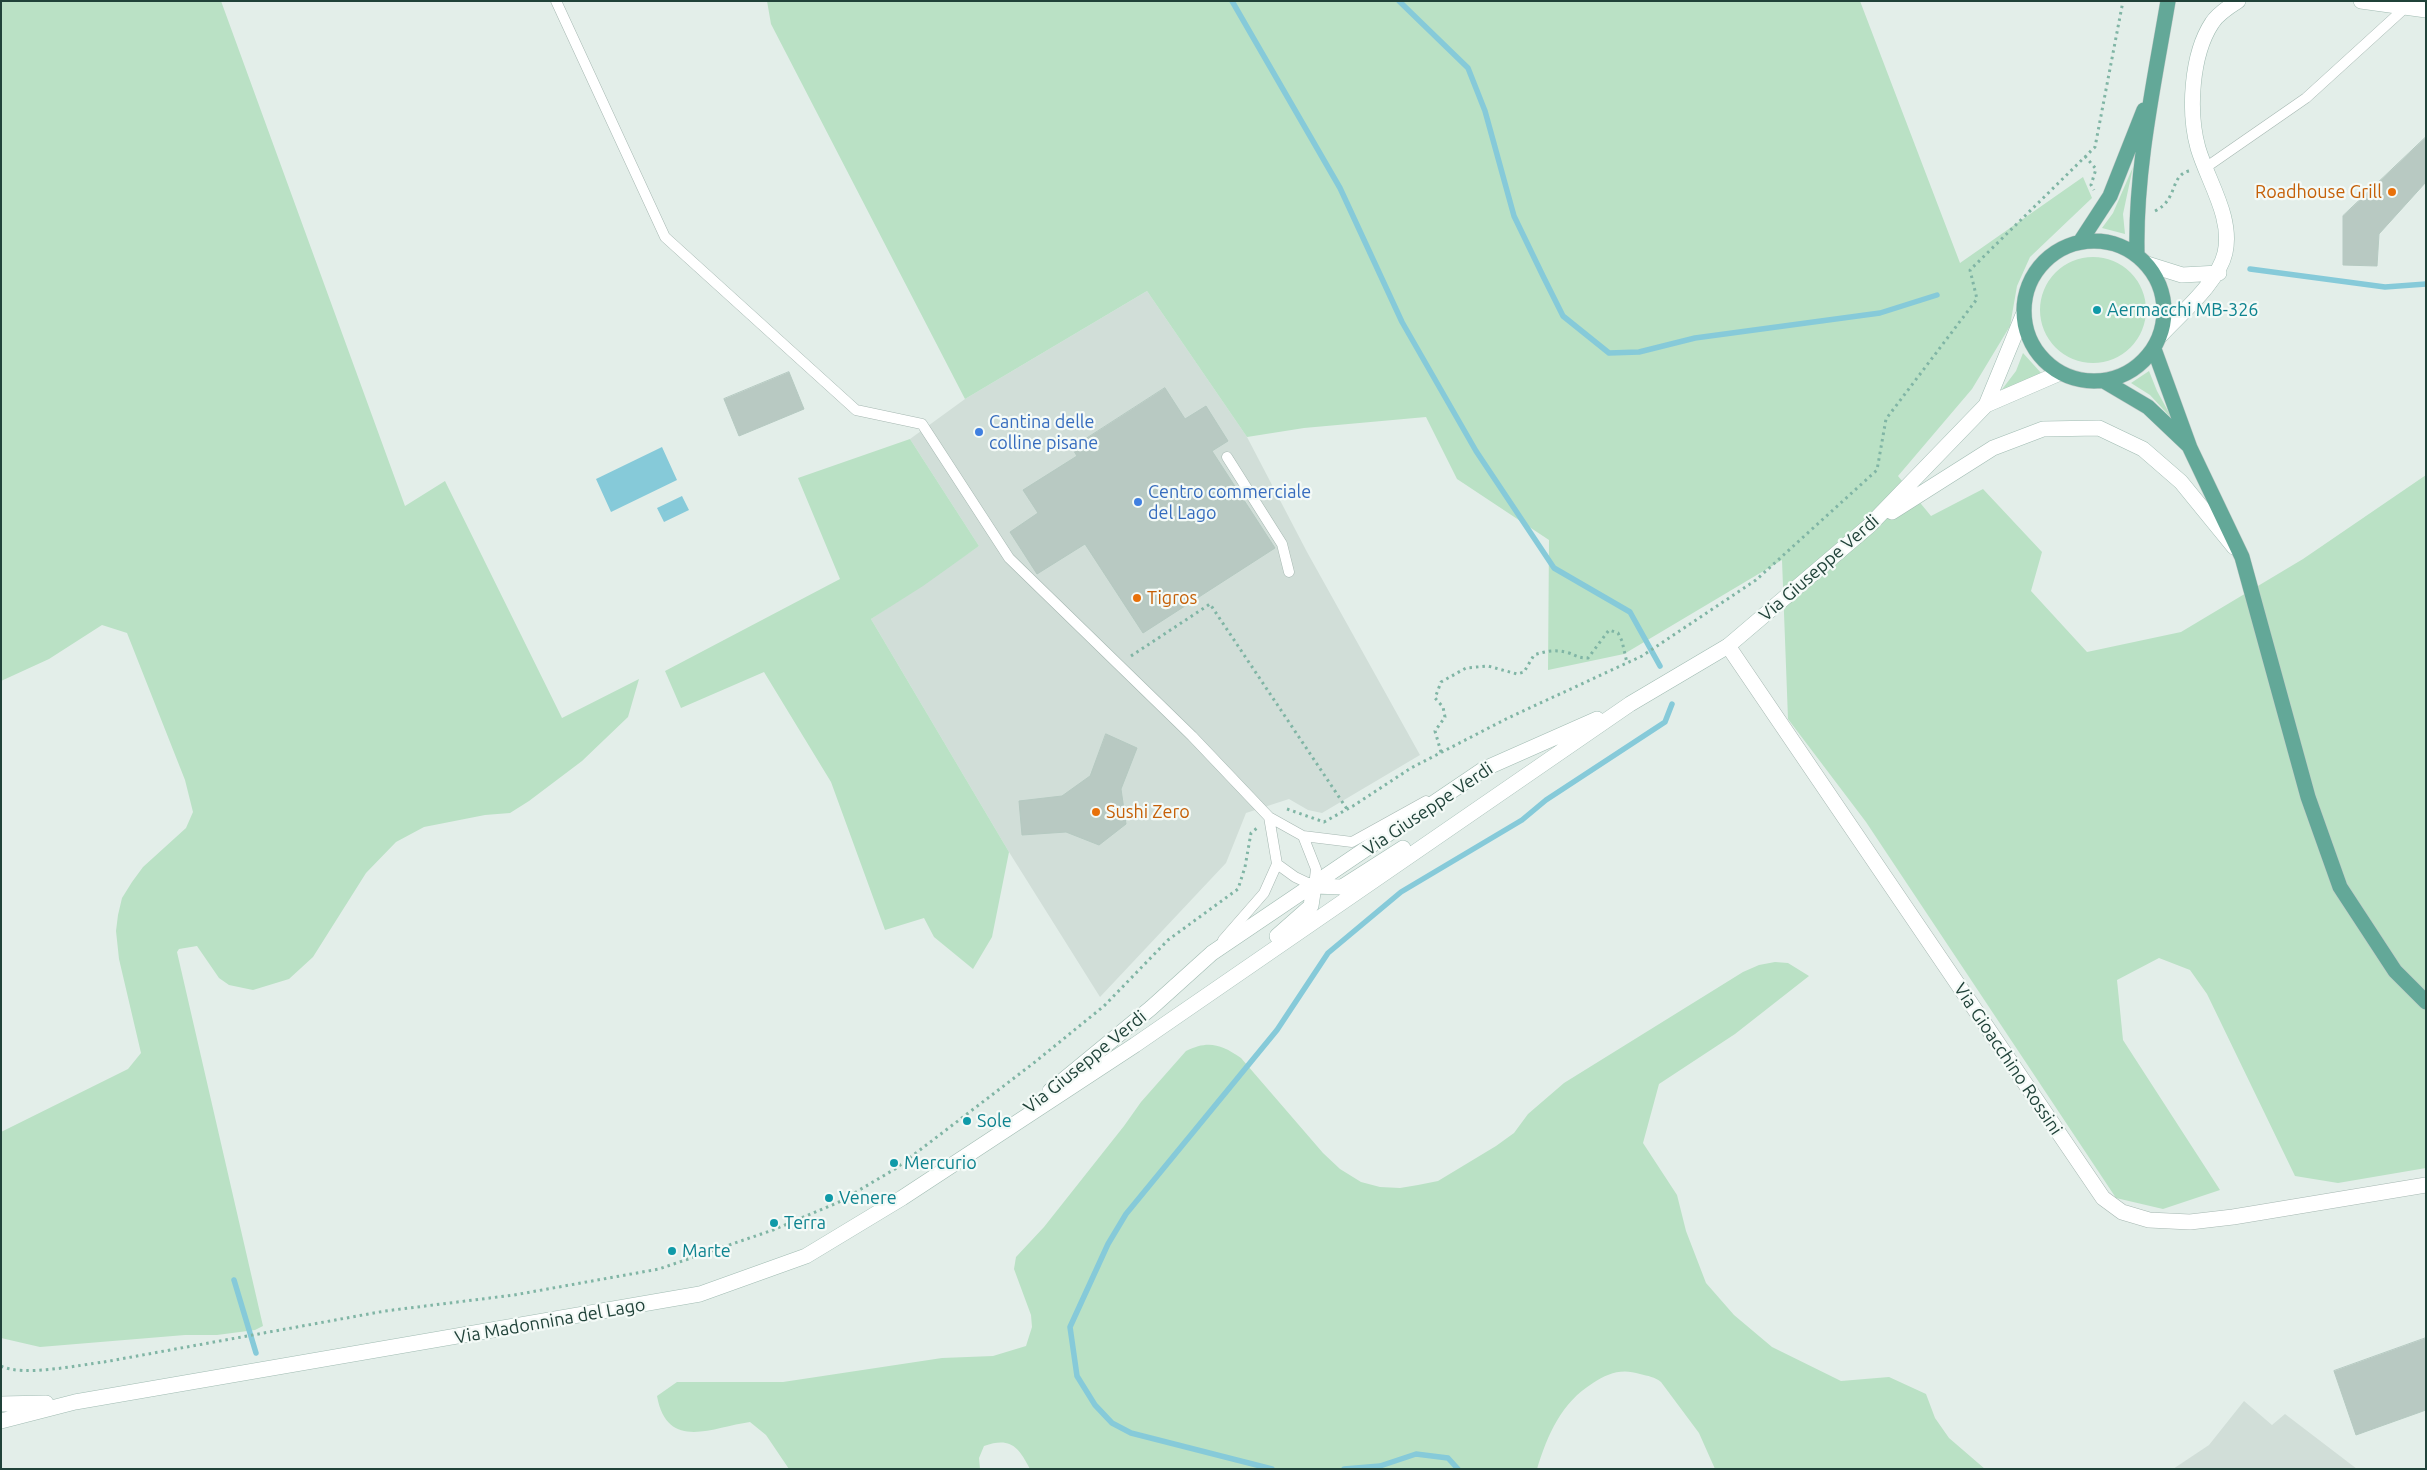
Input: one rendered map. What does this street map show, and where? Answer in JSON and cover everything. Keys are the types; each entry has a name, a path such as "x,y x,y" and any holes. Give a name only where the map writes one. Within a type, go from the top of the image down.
{"main road":[{"path":"2168,1 2153,88 2136,216 2142,259 2158,280 2164,298 2165,317 2157,342 2190,448 2242,557 2308,797 2340,887 2395,971 2426,1002"},
{"path":"2219,273 2182,275 2142,259 2119,245 2100,240 2080,242 2061,248 2045,260 2032,276 2025,295 2023,315 2029,338 2042,358 2060,373 2082,380 2104,381 2129,372 2141,364 2157,342 2219,273 2225,253 2227,233 2223,214 2198,147 2192,97 2198,54 2212,22 2238,1"},
{"path":"2360,1 2426,10"},
{"path":"2080,242 2110,196 2153,88"},
{"name":"Via Giuseppe Verdi","path":"989,1141 1135,1045 1630,704 1728,646 1869,526 1986,405 2023,315"},
{"name":"Via Giuseppe Verdi","path":"1986,405 2060,373"},
{"path":"2104,381 2148,407 2190,448"},
{"path":"1869,526 1993,448 2043,429 2099,428 2143,449 2181,482 2242,557"},
{"name":"Via Gioacchino Rossini","path":"1728,646 2103,1198 2122,1212 2149,1220 2190,1222 2233,1217 2426,1185"},
{"name":"Via Giuseppe Verdi","path":"989,1141 1151,1008 1212,953 1314,886 1484,769 1630,704"},
{"name":"Via Giuseppe Verdi","path":"1314,886 1342,888 1417,838 1451,827"},
{"name":"Via Giuseppe Verdi","path":"1226,982 1311,906 1314,886"},
{"name":"Via Madonnina del Lago","path":"1,1421 75,1402 700,1294 806,1256 902,1198 989,1141"},
{"name":"Via Madonnina del Lago","path":"1,1404 75,1402"}],"lane":[{"path":"556,1 665,237 856,410 922,424 1009,558 1192,736 1270,817 1303,836 1352,842 1484,769"},
{"path":"2206,168 2306,98 2406,7"},
{"path":"1227,457 1282,544 1289,572"},
{"path":"1212,953 1264,893 1277,864 1270,817"},
{"path":"1277,864 1296,878 1314,886 1316,869 1303,836"}],"path":[{"path":"1,1366 10,1371 57,1368 262,1334 385,1310 514,1295 659,1269 773,1230 839,1202 895,1169 1028,1068 1104,1006 1168,940 1238,889 1245,868 1250,833 1270,817 1287,809 1324,822 1411,768 1441,752 1508,718 1642,656 1756,580 1876,470 1886,419 1977,299 1970,270 2094,147 2123,1"},
{"path":"2151,213 2165,206 2171,197 2175,182 2185,172 2206,168"},
{"path":"1104,652 1114,643 1129,657 1210,604 1347,809"},
{"path":"1441,752 1435,732 1445,717 1443,707 1435,698 1441,682 1466,668 1488,666 1517,674 1524,672 1534,655 1549,650 1570,653 1578,658 1588,658 1609,630 1618,633 1622,641 1627,663"}],"shaded area":[{"path":"1147,291 1247,437 1307,552 1420,755 1322,813 1308,810 1289,799 1246,813 1226,863 1100,997 1009,852 871,619 979,546 910,439 965,399"},
{"path":"2244,1401 2272,1425 2285,1414 2357,1469 2173,1469 2209,1445"}],"green space":[{"path":"1,1 221,1 405,506 445,481 562,718 639,679 628,717 582,761 529,801 510,813 485,815 424,827 396,842 366,873 313,957 289,979 253,990 229,985 219,978 197,946 179,949 177,952 263,1326 255,1330 217,1335 185,1335 40,1347 1,1338 1,1132 128,1069 141,1053 119,959 116,931 118,915 122,898 132,882 143,867 186,828 193,812 185,780 127,633 102,625 49,659 1,681"},
{"path":"767,1 1860,1 1960,263 2083,177 2092,198 2030,257 2017,286 2010,326 1972,389 1898,476 1931,516 1983,489 2042,552 2031,591 2087,652 2181,632 2303,559 2426,475 2426,1168 2338,1183 2295,1176 2207,994 2190,970 2159,958 2117,980 2123,1040 2220,1190 2163,1209 2116,1198 1866,822 1788,719 1782,560 1624,654 1548,670 1549,540 1457,479 1426,417 1304,428 1247,437 1147,291 965,399 771,24"},
{"path":"2133,167 2123,214 2125,234 2102,228 2113,213"},
{"path":"2093,257 2113,261 2130,273 2142,290 2146,310 2142,330 2130,347 2113,359 2093,363 2073,359 2056,347 2044,330 2040,310 2044,290 2056,273 2073,261"},
{"path":"2023,353 2042,374 2000,392 2016,371"},
{"path":"2149,371 2157,391 2173,420 2150,395 2131,383"},
{"path":"910,439 979,546 923,586 871,619 1009,852 992,937 973,969 934,937 924,918 885,930 831,782 764,672 681,708 665,671 840,579 798,478"},
{"path":"1775,962 1788,963 1809,976 1735,1034 1659,1084 1643,1143 1677,1195 1686,1231 1706,1283 1734,1315 1772,1347 1841,1381 1889,1377 1926,1394 1935,1418 1949,1438 1985,1469 1715,1469 1699,1433 1661,1382 1651,1377 1627,1371 1615,1372 1604,1377 1593,1383 1572,1400 1557,1420 1537,1469 1030,1469 1021,1454 1012,1445 993,1443 984,1446 979,1458 980,1469 789,1469 766,1435 750,1422 693,1432 681,1430 671,1424 662,1413 657,1396 677,1382 783,1382 942,1358 993,1356 1026,1346 1032,1327 1031,1315 1014,1269 1016,1257 1044,1227 1141,1102 1186,1051 1201,1045 1214,1045 1227,1049 1241,1058 1323,1153 1340,1169 1361,1182 1380,1187 1400,1188 1438,1181 1514,1133 1528,1114 1564,1083 1743,972 1759,965"}],"water":[{"path":"662,447 677,480 611,512 596,479"},
{"path":"682,496 689,510 664,522 657,508"}],"building":[{"name":"Roadhouse Grill","path":"2426,137 2426,182 2379,234 2377,266 2343,265 2343,216"},
{"path":"789,372 804,409 739,436 724,399"},
{"name":"Centro commerciale del Lago","path":"1165,388 1185,419 1206,406 1228,441 1212,451 1275,548 1143,633 1085,544 1037,574 1010,532 1038,513 1023,490 1077,456 1072,448"},
{"path":"1106,734 1137,748 1121,789 1126,824 1099,845 1066,832 1022,835 1019,801 1062,796 1090,776"},
{"path":"2426,1338 2426,1410 2356,1435 2334,1371"}],"waterway":[{"path":"1232,1 1340,188 1402,322 1476,451 1554,568 1630,612 1660,666"},
{"path":"1399,1 1468,68 1485,111 1514,216 1543,276 1563,316 1609,353 1639,352 1695,338 1880,313 1937,295"},
{"path":"2250,269 2385,287 2426,284"},
{"path":"1272,1469 1131,1433 1112,1423 1095,1405 1077,1376 1070,1327 1108,1244 1126,1214 1277,1030 1328,953 1401,892 1522,820 1546,800 1665,722 1672,704"},
{"path":"234,1280 256,1353"},
{"path":"1344,1469 1380,1466 1416,1454 1448,1458 1458,1469"}],"place":[{"name":"Roadhouse Grill","path":"2392,192"},
{"name":"Aermacchi MB-326","path":"2097,310"},
{"name":"Cantina delle colline pisane","path":"979,432"},
{"name":"Centro commerciale del Lago","path":"1138,502"},
{"name":"Tigros","path":"1137,598"},
{"name":"Sushi Zero","path":"1096,812"},
{"name":"Sole","path":"967,1121"},
{"name":"Mercurio","path":"894,1163"},
{"name":"Venere","path":"829,1198"},
{"name":"Terra","path":"774,1223"},
{"name":"Marte","path":"672,1251"}]}
